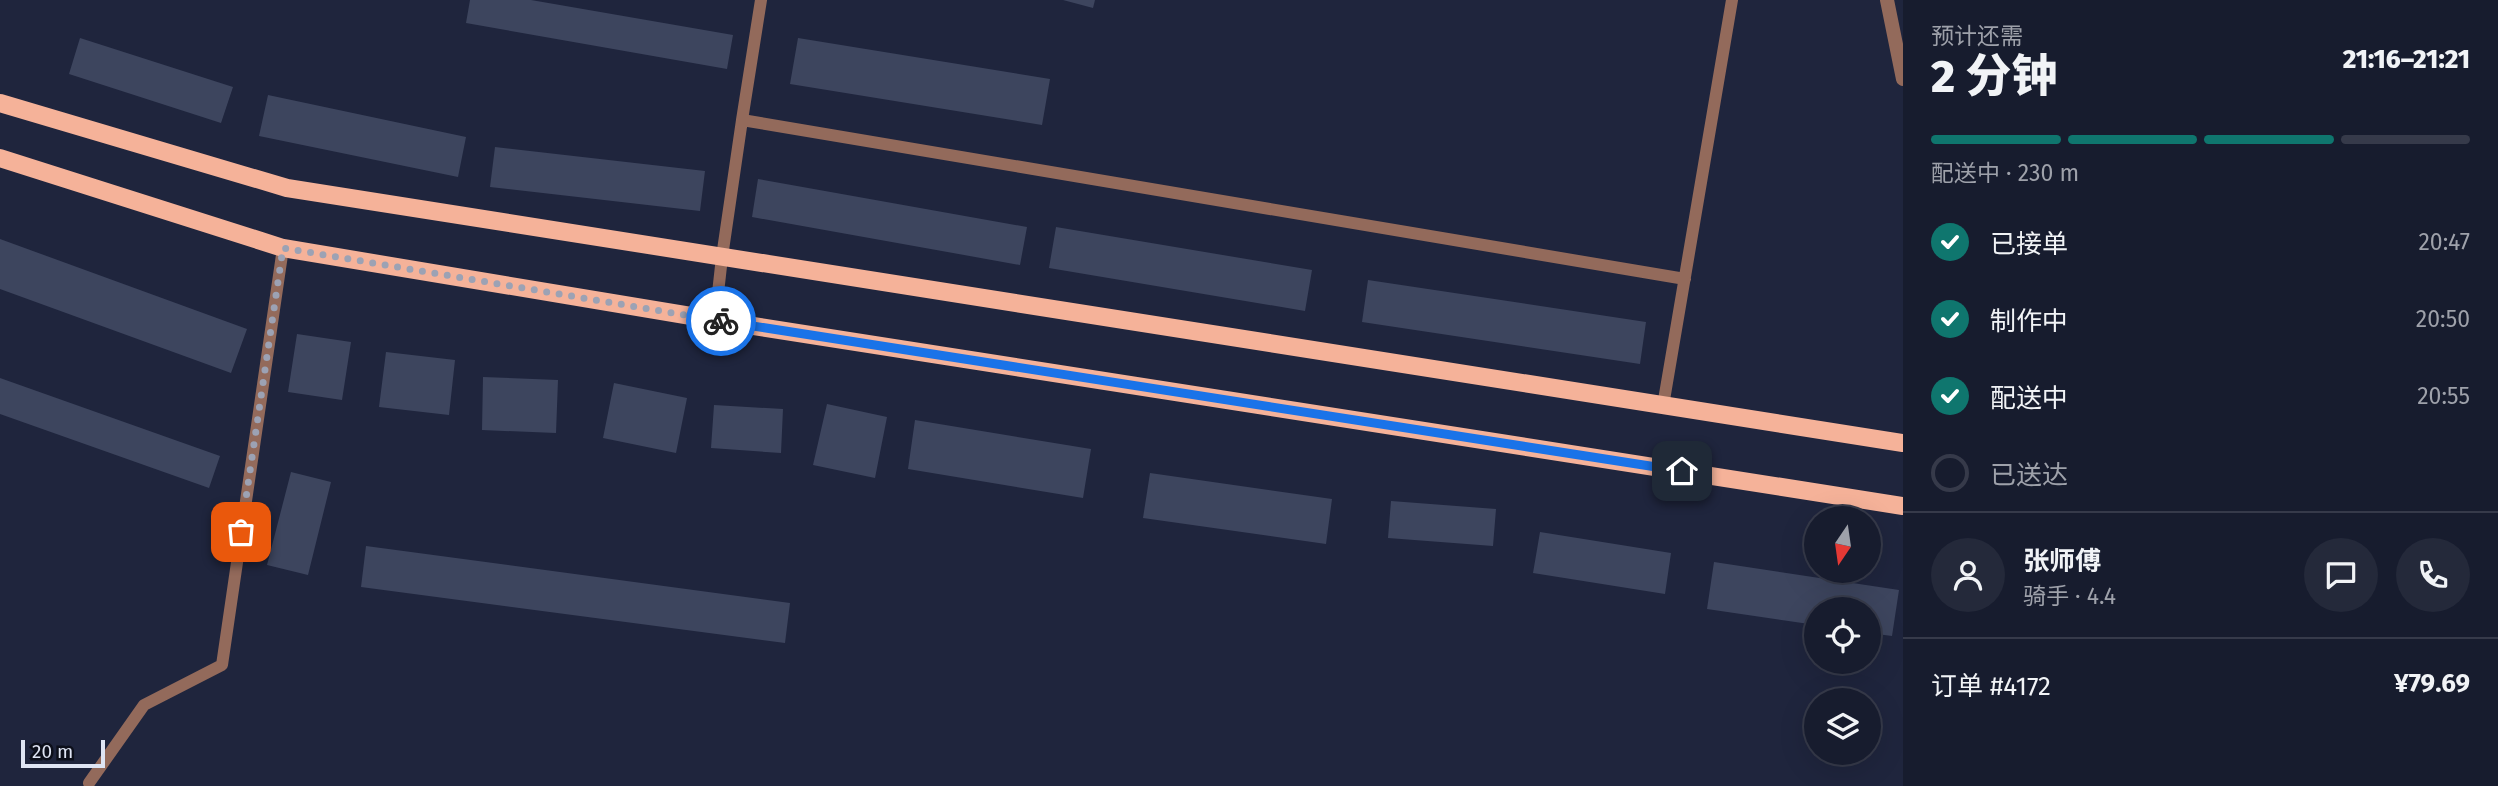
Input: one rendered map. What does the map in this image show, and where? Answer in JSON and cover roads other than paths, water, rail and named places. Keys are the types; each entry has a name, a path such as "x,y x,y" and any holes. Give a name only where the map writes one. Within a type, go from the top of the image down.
{"main road":[{"path":"0,103 286,188 1903,443"},
{"path":"0,158 283,248 715,320 1903,506"}],"street":[{"path":"1888,0 1903,79"}],"lane":[{"path":"715,320 761,0"},
{"path":"1663,406 1732,0"},
{"path":"742,120 1685,279"},
{"path":"89,783 144,705 222,665 283,248"}]}
